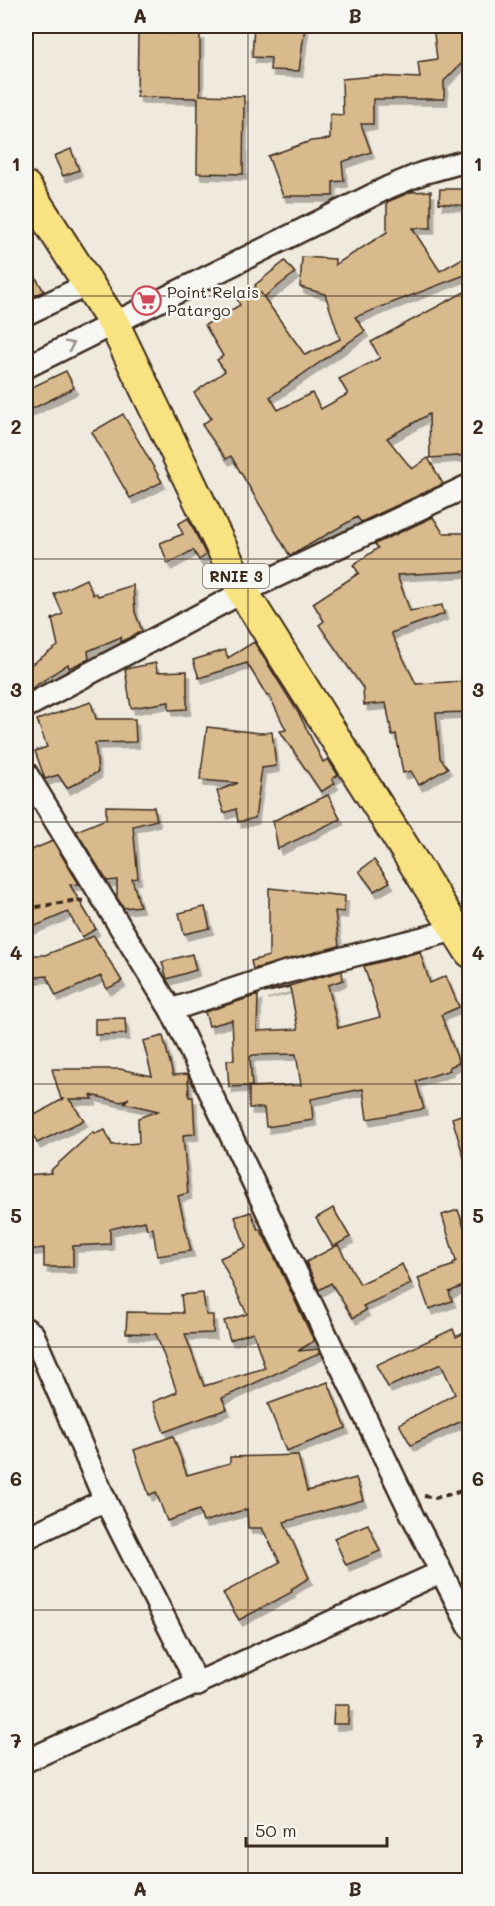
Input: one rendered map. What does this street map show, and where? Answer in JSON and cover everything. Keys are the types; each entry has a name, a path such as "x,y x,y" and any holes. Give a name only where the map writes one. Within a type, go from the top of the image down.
{"highway":[{"name":"RNIE 3","path":"26,187 114,324 243,592 465,936"}],"street":[{"path":"26,367 388,186 423,173 470,160"},
{"path":"26,314 87,285"},
{"path":"26,707 243,592 470,485"},
{"path":"26,773 171,1010 405,1501 470,1628"},
{"path":"171,1010 283,973 465,936"},
{"path":"29,1332 105,1500 198,1685"},
{"path":"26,1538 105,1500"},
{"path":"26,1761 198,1685 441,1572"}],"path":[{"path":"26,909 77,900 106,907"},
{"path":"405,1501 421,1496 444,1496 470,1489"}],"building":[{"path":"254,26 305,26 299,71 270,70 271,58 252,57"},
{"path":"433,26 461,26 465,60 444,81 444,99 373,99 373,124 361,124 371,152 342,162 344,181 333,182 333,196 283,196 268,156 311,141 330,139 330,114 343,115 342,79 375,76 420,78 418,62 437,59"},
{"path":"138,33 200,34 200,95 244,96 243,174 197,173 198,98 137,97"},
{"path":"71,149 79,170 63,176 54,156"},
{"path":"440,189 465,189 467,206 439,203"},
{"path":"431,191 431,228 412,228 440,271 470,254 470,273 355,317 365,331 270,397 278,410 312,393 321,409 348,394 339,379 380,358 371,342 470,289 470,455 430,458 429,414 387,438 412,469 428,458 443,484 361,522 357,517 290,556 231,456 226,459 202,425 211,418 194,393 225,371 217,360 223,356 205,325 240,305 237,299 256,287 255,285 285,261 295,273 264,297 260,292 305,355 340,339 325,294 300,287 302,257 335,259 335,265 387,232 387,202 411,192"},
{"path":"26,262 44,291 26,300"},
{"path":"66,371 74,388 26,412 26,390"},
{"path":"123,414 162,482 130,498 92,432"},
{"path":"433,517 443,533 470,533 470,571 397,575 410,611 442,605 444,614 391,633 416,684 466,681 468,712 436,713 440,758 448,768 419,785 411,771 403,773 396,734 392,735 386,703 364,705 363,688 319,625 324,621 313,603 359,573 353,565 378,548 375,544"},
{"path":"188,518 206,555 199,560 193,550 168,564 160,543 183,534 178,524"},
{"path":"86,579 93,595 96,593 98,596 133,585 135,612 142,631 121,642 121,637 88,651 89,659 69,668 68,664 26,692 26,668 58,646 52,619 63,614 54,594"},
{"path":"254,642 299,714 323,762 328,759 338,775 332,779 335,783 321,792 280,731 286,730 269,695 267,696 247,663 199,678 193,660 225,650 228,658"},
{"path":"156,663 157,672 187,671 187,709 169,710 169,702 131,708 125,669"},
{"path":"91,702 96,719 135,719 136,742 95,743 98,772 67,788 58,775 45,779 35,751 47,747 37,720"},
{"path":"207,727 260,733 272,732 276,766 262,768 255,818 238,822 236,809 224,813 217,791 238,783 200,780"},
{"path":"328,795 340,819 278,849 273,821"},
{"path":"106,806 154,807 157,820 133,826 138,878 132,879 140,906 124,908 117,898 117,880 107,881 76,831 106,819"},
{"path":"53,841 79,884 70,885 96,929 82,937 68,912 31,928 29,904 26,903 26,852"},
{"path":"374,860 390,882 374,891 359,871"},
{"path":"269,888 345,896 344,912 335,911 339,946 253,969 251,961 269,956"},
{"path":"205,907 210,928 184,934 179,913"},
{"path":"94,936 122,981 107,989 101,976 56,996 47,976 26,978 26,955 45,955"},
{"path":"420,952 430,983 446,976 459,1007 441,1015 459,1063 449,1067 450,1070 416,1081 424,1109 367,1119 363,1089 311,1099 313,1120 266,1127 264,1108 249,1108 249,1087 301,1085 296,1054 253,1055 250,1057 252,1086 229,1087 227,1060 234,1060 232,1020 209,1026 205,1012 258,995 257,1031 298,1029 290,987 264,993 342,971 343,980 328,985 338,1028 380,1017 364,966"},
{"path":"192,954 196,970 167,979 162,962"},
{"path":"125,1018 126,1034 95,1035 95,1019"},
{"path":"163,1036 173,1075 188,1074 189,1097 193,1097 195,1134 183,1135 188,1193 178,1196 191,1251 157,1256 153,1228 147,1229 145,1221 110,1229 110,1244 73,1246 73,1267 44,1267 44,1248 26,1250 26,1175 51,1173 50,1171 93,1132 94,1134 105,1130 112,1145 139,1143 138,1118 158,1111 124,1103 129,1098 121,1102 91,1095 93,1099 69,1099 84,1120 37,1143 26,1120 63,1099 61,1099 52,1069 120,1069 152,1076 143,1041"},
{"path":"470,1112 470,1164 466,1164 452,1118"},
{"path":"333,1208 350,1237 333,1247 316,1218"},
{"path":"458,1210 464,1227 470,1223 470,1300 463,1286 449,1292 452,1301 429,1309 418,1278 454,1265 456,1261 442,1215"},
{"path":"251,1212 314,1341 298,1351 319,1349 321,1353 222,1398 227,1409 164,1432 153,1402 177,1392 156,1334 126,1333 127,1312 183,1313 181,1295 203,1293 206,1315 213,1315 213,1333 185,1334 204,1386 265,1368 253,1332 230,1340 224,1321 247,1314 220,1258 246,1247 235,1217"},
{"path":"338,1245 360,1284 402,1264 411,1284 363,1306 366,1310 353,1318 331,1283 319,1290 306,1262"},
{"path":"453,1329 456,1337 470,1330 470,1427 466,1419 411,1445 399,1424 455,1394 441,1364 388,1387 376,1365"},
{"path":"328,1382 346,1428 286,1451 268,1404"},
{"path":"173,1436 187,1475 230,1463 230,1457 298,1455 307,1491 356,1478 363,1500 284,1522 309,1578 291,1589 292,1592 239,1620 223,1593 280,1562 262,1528 248,1528 247,1509 203,1522 199,1510 167,1521 156,1492 149,1495 134,1450"},
{"path":"368,1524 380,1551 346,1565 334,1538"},
{"path":"334,1705 349,1705 348,1724 333,1724"}],"place":[{"name":"Point Relais Patargo","path":"146,300"}]}
